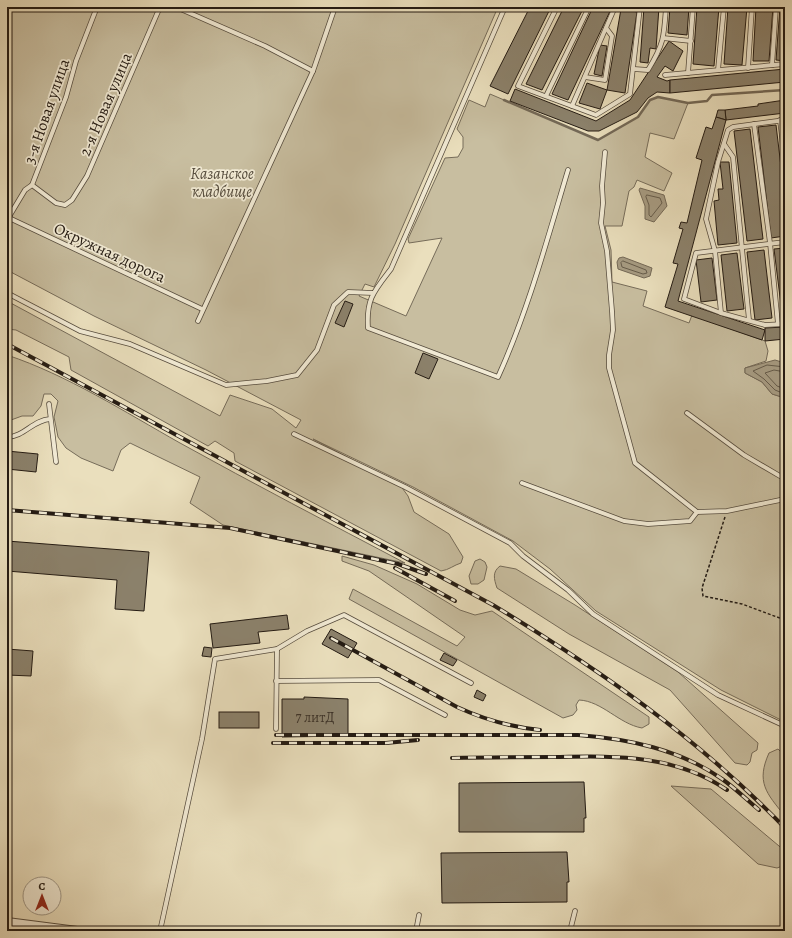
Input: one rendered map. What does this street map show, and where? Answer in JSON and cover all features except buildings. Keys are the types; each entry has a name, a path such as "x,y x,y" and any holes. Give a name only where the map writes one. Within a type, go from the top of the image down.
{"street":[{"path":"7,922 77,931"}],"lane":[{"name":"3-я Новая улица","path":"7,218 25,190 32,185 66,97 76,61 97,7"},
{"name":"2-я Новая улица","path":"32,185 56,203 65,205 72,200 87,176 160,7"},
{"path":"176,7 222,29 265,46 313,71"},
{"path":"198,321 202,309 313,71 335,7"},
{"path":"505,7 391,269 373,293 366,310 368,328 498,377 526,309 568,170"},
{"path":"557,7 518,86 596,116 630,94 640,7"},
{"path":"546,96 589,7"},
{"path":"572,106 615,7"},
{"path":"634,69 648,70 660,51 663,38 666,7"},
{"path":"688,73 693,7"},
{"path":"718,70 724,7"},
{"path":"748,68 752,7"},
{"path":"772,65 776,7"},
{"path":"585,77 605,80 612,36 606,28"},
{"path":"663,38 690,41"},
{"path":"665,75 785,64"},
{"path":"780,120 785,162"},
{"path":"721,313 716,251 706,219 718,162 728,130 732,126 785,120"},
{"path":"754,124 770,244 778,324"},
{"path":"724,144 733,157 749,320"},
{"path":"605,152 602,186 602,223 608,251 612,311 613,330 609,355 611,376 635,463 697,512 727,511 785,499"},
{"name":"Окружная дорога","path":"7,218 202,309"},
{"path":"785,242 696,253 684,299 721,313 765,325 785,324"},
{"path":"7,293 80,331 130,344 226,385 267,381 296,375 317,350 334,305 348,292 373,293"},
{"path":"49,404 56,462"},
{"path":"688,413 744,455 785,479"},
{"path":"7,437 21,434 35,423 50,419"},
{"path":"294,434 405,487 510,543 523,556 568,590 593,614 718,695 785,726"},
{"path":"522,483 624,520 648,524 673,523 690,520 697,512"},
{"path":"160,931 202,739 215,658 277,649 308,631 344,615 471,683"},
{"path":"276,729 277,649"},
{"path":"276,681 379,680 445,715"},
{"path":"570,931 574,911"},
{"path":"416,931 419,915"}],"path":[{"path":"727,511 702,588 703,596 742,604 785,620"}],"green space":[{"name":"Казанское кладбище","path":"7,7 498,7 395,244 374,287 365,284 359,296 406,316 442,238 409,243 408,239 445,158 458,157 463,148 463,137 457,129 469,100 485,107 490,94 598,140 638,117 650,100 658,97 688,103 674,139 650,133 645,157 672,173 664,191 637,180 634,187 629,191 622,226 605,226 611,250 612,282 647,291 643,306 689,323 692,315 765,341 768,351 766,361 745,368 745,373 762,382 772,394 785,398 785,717 783,721 721,690 596,611 550,569 513,541 413,487 313,439 400,485 408,496 414,512 449,534 463,557 461,563 447,570 441,571 235,461 234,453 215,441 208,446 71,370 69,357 16,330 7,329 7,301 220,416 230,395 272,409 296,428 301,420 206,370 94,316 7,270"},
{"path":"7,355 74,383 180,443 405,563 223,525 190,503 200,477 130,443 121,450 113,471 81,458 66,448 58,437 54,417 58,401 51,394 44,394 41,406 33,416 22,416 11,420 9,431 7,431"},
{"path":"342,556 374,565 417,584 460,610 475,615 492,611 649,717 649,724 642,728 634,726 595,704 579,700 576,705 577,710 573,715 563,718 349,599 353,589 457,646 465,637 369,571 342,561"},
{"path":"480,559 485,562 487,567 484,580 478,584 471,584 469,576 475,561"},
{"path":"500,566 516,569 575,605 678,672 758,743 757,750 752,753 750,762 747,765 735,763 670,690 569,634 497,588 494,576 497,568"},
{"path":"778,749 785,756 785,816 768,794 763,780 765,763 769,753"},
{"path":"671,786 711,789 785,851 785,865 777,868 758,864"}],"water":[{"path":"640,188 664,195 667,206 654,222 645,219 645,206 639,190"},
{"path":"623,257 652,268 650,276 644,278 618,269 617,262 619,258"},
{"path":"775,360 785,363 785,398 772,394 762,382 745,373 745,368"}],"waterway":[{"path":"504,100 598,140 638,117 650,100 658,97 688,103 707,101 712,95 785,90"}],"railway":[{"path":"7,344 493,605 609,680 683,735 718,764 785,828"},
{"path":"7,510 230,528 398,564 426,574"},
{"path":"395,568 455,601"},
{"path":"331,638 457,707 497,722 540,730"},
{"path":"276,735 578,735 616,739 653,747 689,760 722,779 759,810"},
{"path":"273,743 386,743 418,740"},
{"path":"452,758 600,757 644,760 665,763 686,770 707,778 727,790"}]}
